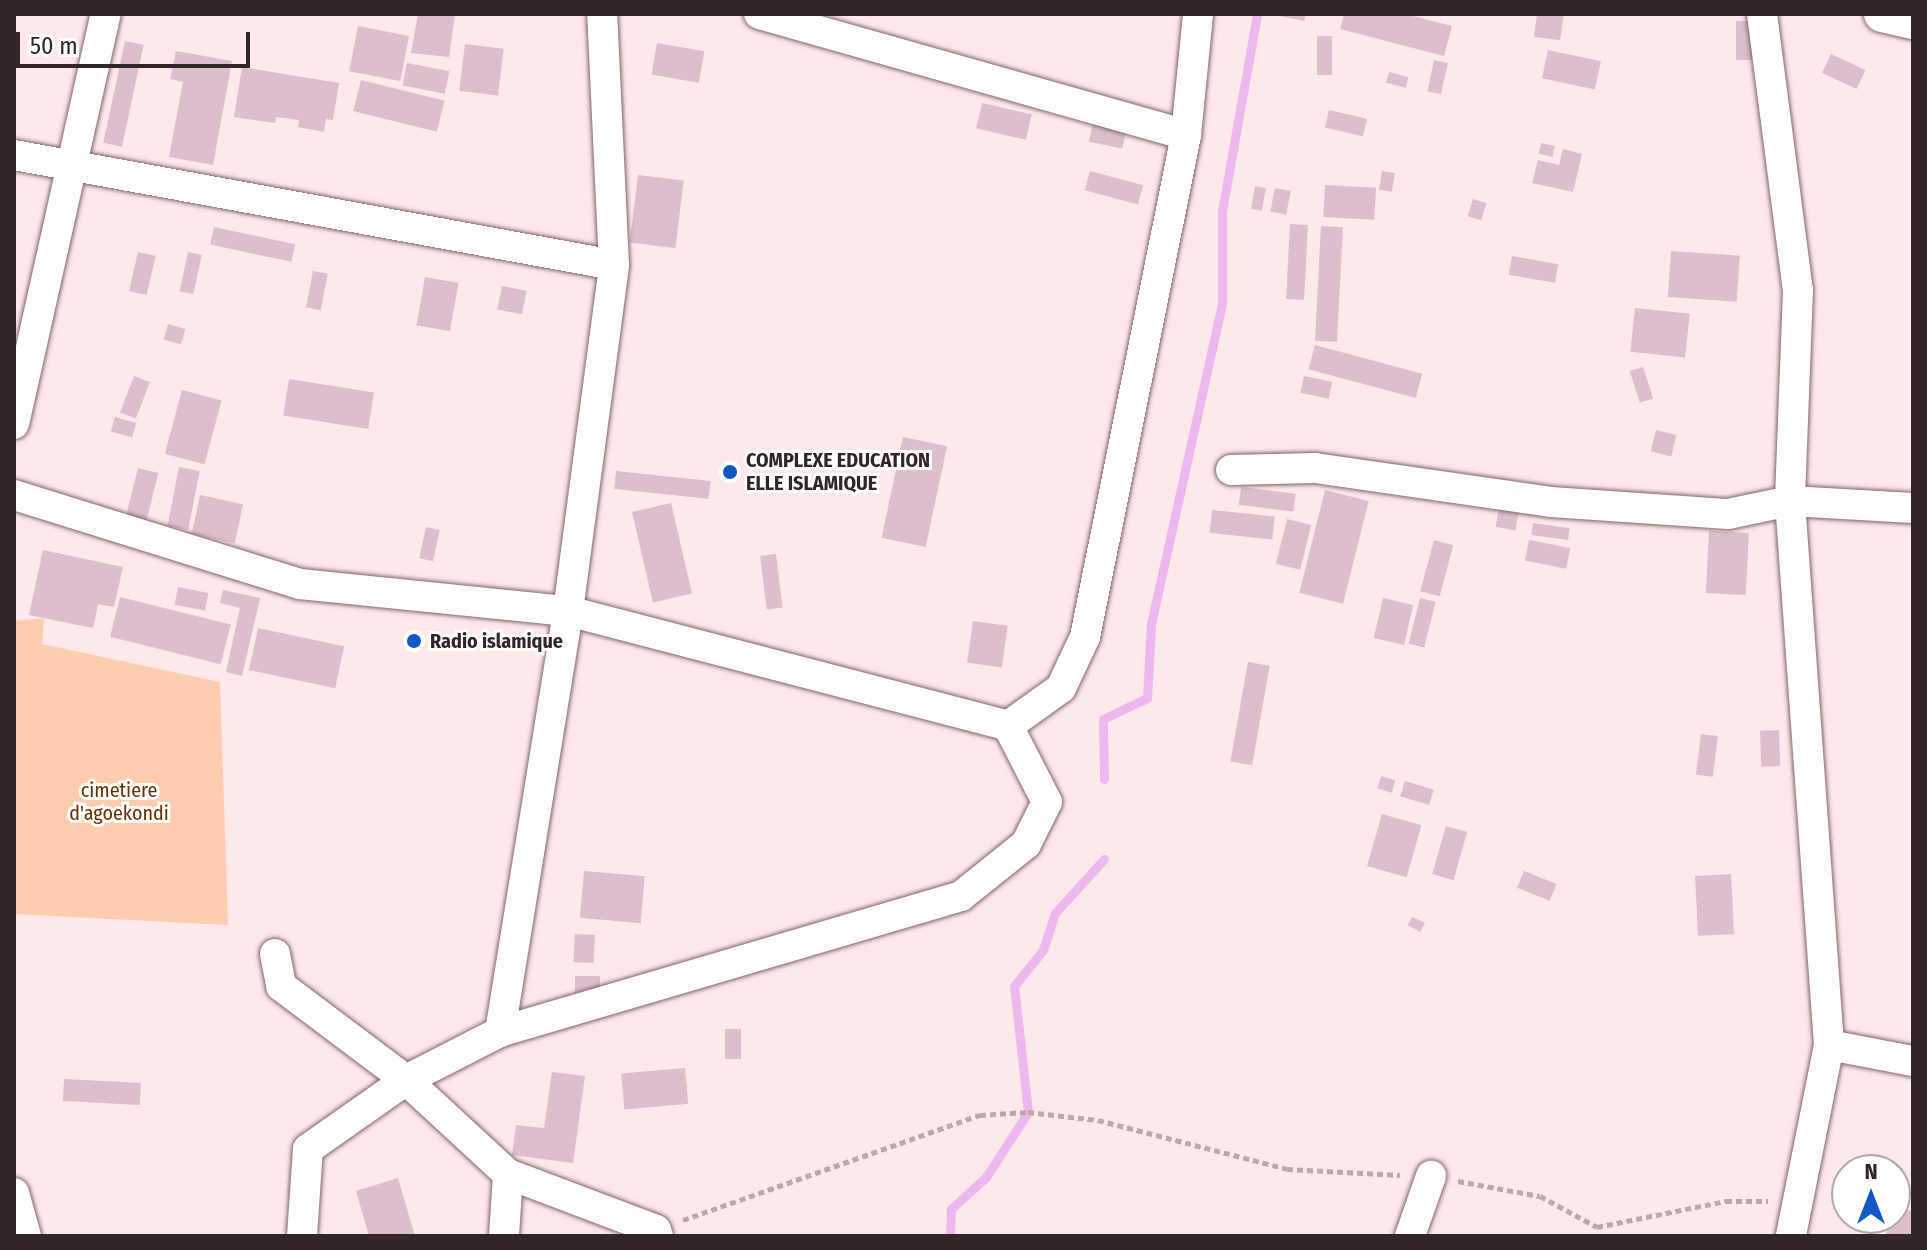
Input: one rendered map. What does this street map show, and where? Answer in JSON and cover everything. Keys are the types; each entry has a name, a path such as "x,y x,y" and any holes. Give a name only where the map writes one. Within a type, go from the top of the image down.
{"street":[{"path":"14,424 106,14"},
{"path":"500,1032 568,611 614,265 602,14"},
{"path":"759,14 1186,135"},
{"path":"1008,726 1061,688 1085,637 1186,135 1198,14"},
{"path":"1762,14 1798,290 1790,501 1829,1045 1791,1236"},
{"path":"1882,14 1913,21"},
{"path":"14,155 614,265"},
{"path":"1231,470 1315,468 1551,502 1728,514 1790,501 1913,508"},
{"path":"14,495 300,584 568,611 1008,726 1047,802 1026,844 961,896 500,1032 406,1080 308,1149 302,1236"},
{"path":"275,954 281,986 406,1080 508,1174 657,1233"},
{"path":"1829,1045 1913,1061"},
{"path":"504,1236 508,1174"},
{"path":"1410,1236 1431,1176"},
{"path":"14,1193 21,1233"}],"path":[{"path":"657,1233 980,1115 1028,1112 1098,1120 1287,1169 1431,1176 1540,1196 1597,1227 1726,1201 1800,1201"}],"green space":[{"name":"cimetiere d'agoekondi","path":"44,618 42,644 220,682 228,925 14,914 14,621"}],"building":[{"path":"418,14 455,14 449,57 411,53"},
{"path":"1270,14 1306,14 1304,21"},
{"path":"1344,14 1405,14 1452,26 1444,56 1340,29"},
{"path":"1537,14 1564,14 1560,40 1534,37"},
{"path":"1736,21 1757,21 1757,60 1736,60"},
{"path":"358,26 409,36 400,81 349,71"},
{"path":"1317,36 1332,36 1332,75 1317,75"},
{"path":"125,41 144,45 122,147 103,143"},
{"path":"657,43 704,51 699,83 651,75"},
{"path":"465,44 504,49 498,95 459,91"},
{"path":"1548,50 1601,61 1595,90 1542,78"},
{"path":"176,51 232,61 213,165 169,157 183,82 170,79"},
{"path":"1831,54 1865,70 1857,89 1822,73"},
{"path":"1434,60 1448,63 1441,94 1427,91"},
{"path":"407,63 449,71 445,94 403,86"},
{"path":"242,67 339,83 333,120 326,119 324,132 298,127 299,120 276,117 275,123 234,117"},
{"path":"1389,72 1408,77 1405,88 1386,83"},
{"path":"361,80 444,101 437,132 353,111"},
{"path":"982,103 1032,114 1026,140 976,128"},
{"path":"1329,110 1367,119 1363,136 1325,128"},
{"path":"1093,123 1126,130 1122,149 1089,142"},
{"path":"1541,143 1555,146 1552,157 1539,154"},
{"path":"1563,149 1582,154 1573,192 1532,183 1538,160 1559,165"},
{"path":"1090,171 1143,185 1138,205 1085,190"},
{"path":"1382,171 1395,173 1392,192 1379,190"},
{"path":"638,175 684,181 675,248 630,242"},
{"path":"1325,185 1376,188 1374,220 1323,217"},
{"path":"1255,186 1266,188 1262,211 1251,209"},
{"path":"1275,188 1291,191 1286,215 1270,212"},
{"path":"1473,199 1486,203 1481,220 1468,216"},
{"path":"1290,224 1308,225 1304,300 1286,299"},
{"path":"1321,226 1343,227 1337,342 1315,341"},
{"path":"214,227 295,244 291,262 210,245"},
{"path":"1671,251 1740,256 1737,302 1668,297"},
{"path":"138,252 156,256 147,295 129,291"},
{"path":"188,252 202,255 193,294 180,291"},
{"path":"1512,256 1558,264 1555,283 1509,275"},
{"path":"313,271 328,274 321,310 306,307"},
{"path":"425,277 458,283 450,331 416,325"},
{"path":"502,286 527,291 522,314 497,310"},
{"path":"1635,308 1690,314 1685,358 1630,352"},
{"path":"168,324 185,329 181,344 164,339"},
{"path":"1315,345 1422,374 1416,398 1309,369"},
{"path":"1643,367 1653,398 1640,403 1630,371"},
{"path":"134,376 150,382 136,419 120,412"},
{"path":"1304,376 1332,382 1329,399 1300,393"},
{"path":"289,379 374,392 368,429 283,416"},
{"path":"182,390 222,401 205,464 165,454"},
{"path":"115,417 136,423 132,437 111,431"},
{"path":"1656,430 1676,435 1671,456 1651,451"},
{"path":"903,437 947,446 926,547 882,538"},
{"path":"179,467 200,471 188,530 168,526"},
{"path":"138,468 158,473 147,521 126,516"},
{"path":"616,471 710,481 709,499 614,489"},
{"path":"1241,487 1296,494 1293,512 1239,505"},
{"path":"1325,490 1369,501 1343,604 1299,593"},
{"path":"200,495 243,504 235,543 192,534"},
{"path":"671,503 692,594 653,603 632,512"},
{"path":"1499,509 1519,513 1515,530 1496,527"},
{"path":"1212,510 1275,517 1272,539 1210,533"},
{"path":"1287,519 1311,525 1300,570 1276,564"},
{"path":"1533,523 1570,528 1568,540 1531,535"},
{"path":"426,527 440,530 433,561 419,558"},
{"path":"1709,531 1749,533 1746,595 1706,593"},
{"path":"1434,540 1453,545 1440,596 1420,591"},
{"path":"1529,540 1570,548 1566,569 1525,561"},
{"path":"43,550 123,567 114,607 98,604 93,628 29,615"},
{"path":"776,554 783,608 767,610 760,556"},
{"path":"178,587 208,593 205,611 175,605"},
{"path":"223,590 260,598 242,676 226,672 240,608 220,603"},
{"path":"120,597 231,625 221,664 110,637"},
{"path":"1383,598 1413,605 1404,645 1374,638"},
{"path":"1420,598 1436,602 1424,647 1409,644"},
{"path":"973,621 1008,626 1002,667 967,663"},
{"path":"258,628 344,646 335,688 249,670"},
{"path":"1248,662 1270,666 1252,765 1230,761"},
{"path":"1779,730 1780,766 1761,767 1760,731"},
{"path":"1701,734 1718,736 1713,777 1696,775"},
{"path":"1381,776 1395,780 1392,793 1377,788"},
{"path":"1405,781 1434,790 1429,805 1400,796"},
{"path":"1382,814 1421,825 1407,877 1367,866"},
{"path":"1446,826 1467,832 1453,880 1432,874"},
{"path":"584,871 645,876 641,923 580,918"},
{"path":"1524,871 1556,884 1550,901 1517,888"},
{"path":"1731,874 1734,934 1698,936 1695,876"},
{"path":"1412,917 1425,923 1420,932 1408,925"},
{"path":"575,934 595,935 594,963 574,962"},
{"path":"575,976 600,976 600,995 575,995"},
{"path":"725,1029 741,1029 741,1059 725,1059"},
{"path":"685,1068 688,1104 624,1109 621,1074"},
{"path":"552,1072 585,1076 573,1163 512,1155 516,1125 544,1128"},
{"path":"64,1079 141,1083 140,1105 63,1101"},
{"path":"398,1178 415,1236 369,1236 356,1191"},
{"path":"1913,1211 1913,1236 1885,1236 1911,1234"}],"waterway":[{"path":"1104,779 1103,719 1147,698 1151,624 1222,303 1222,211 1257,14"},
{"path":"950,1236 951,1209 986,1177 1028,1112 1014,986 1043,950 1055,913 1104,859"}],"place":[{"name":"COMPLEXE EDUCATION ELLE ISLAMIQUE","path":"730,472"},
{"name":"Radio islamique","path":"414,641"}]}
